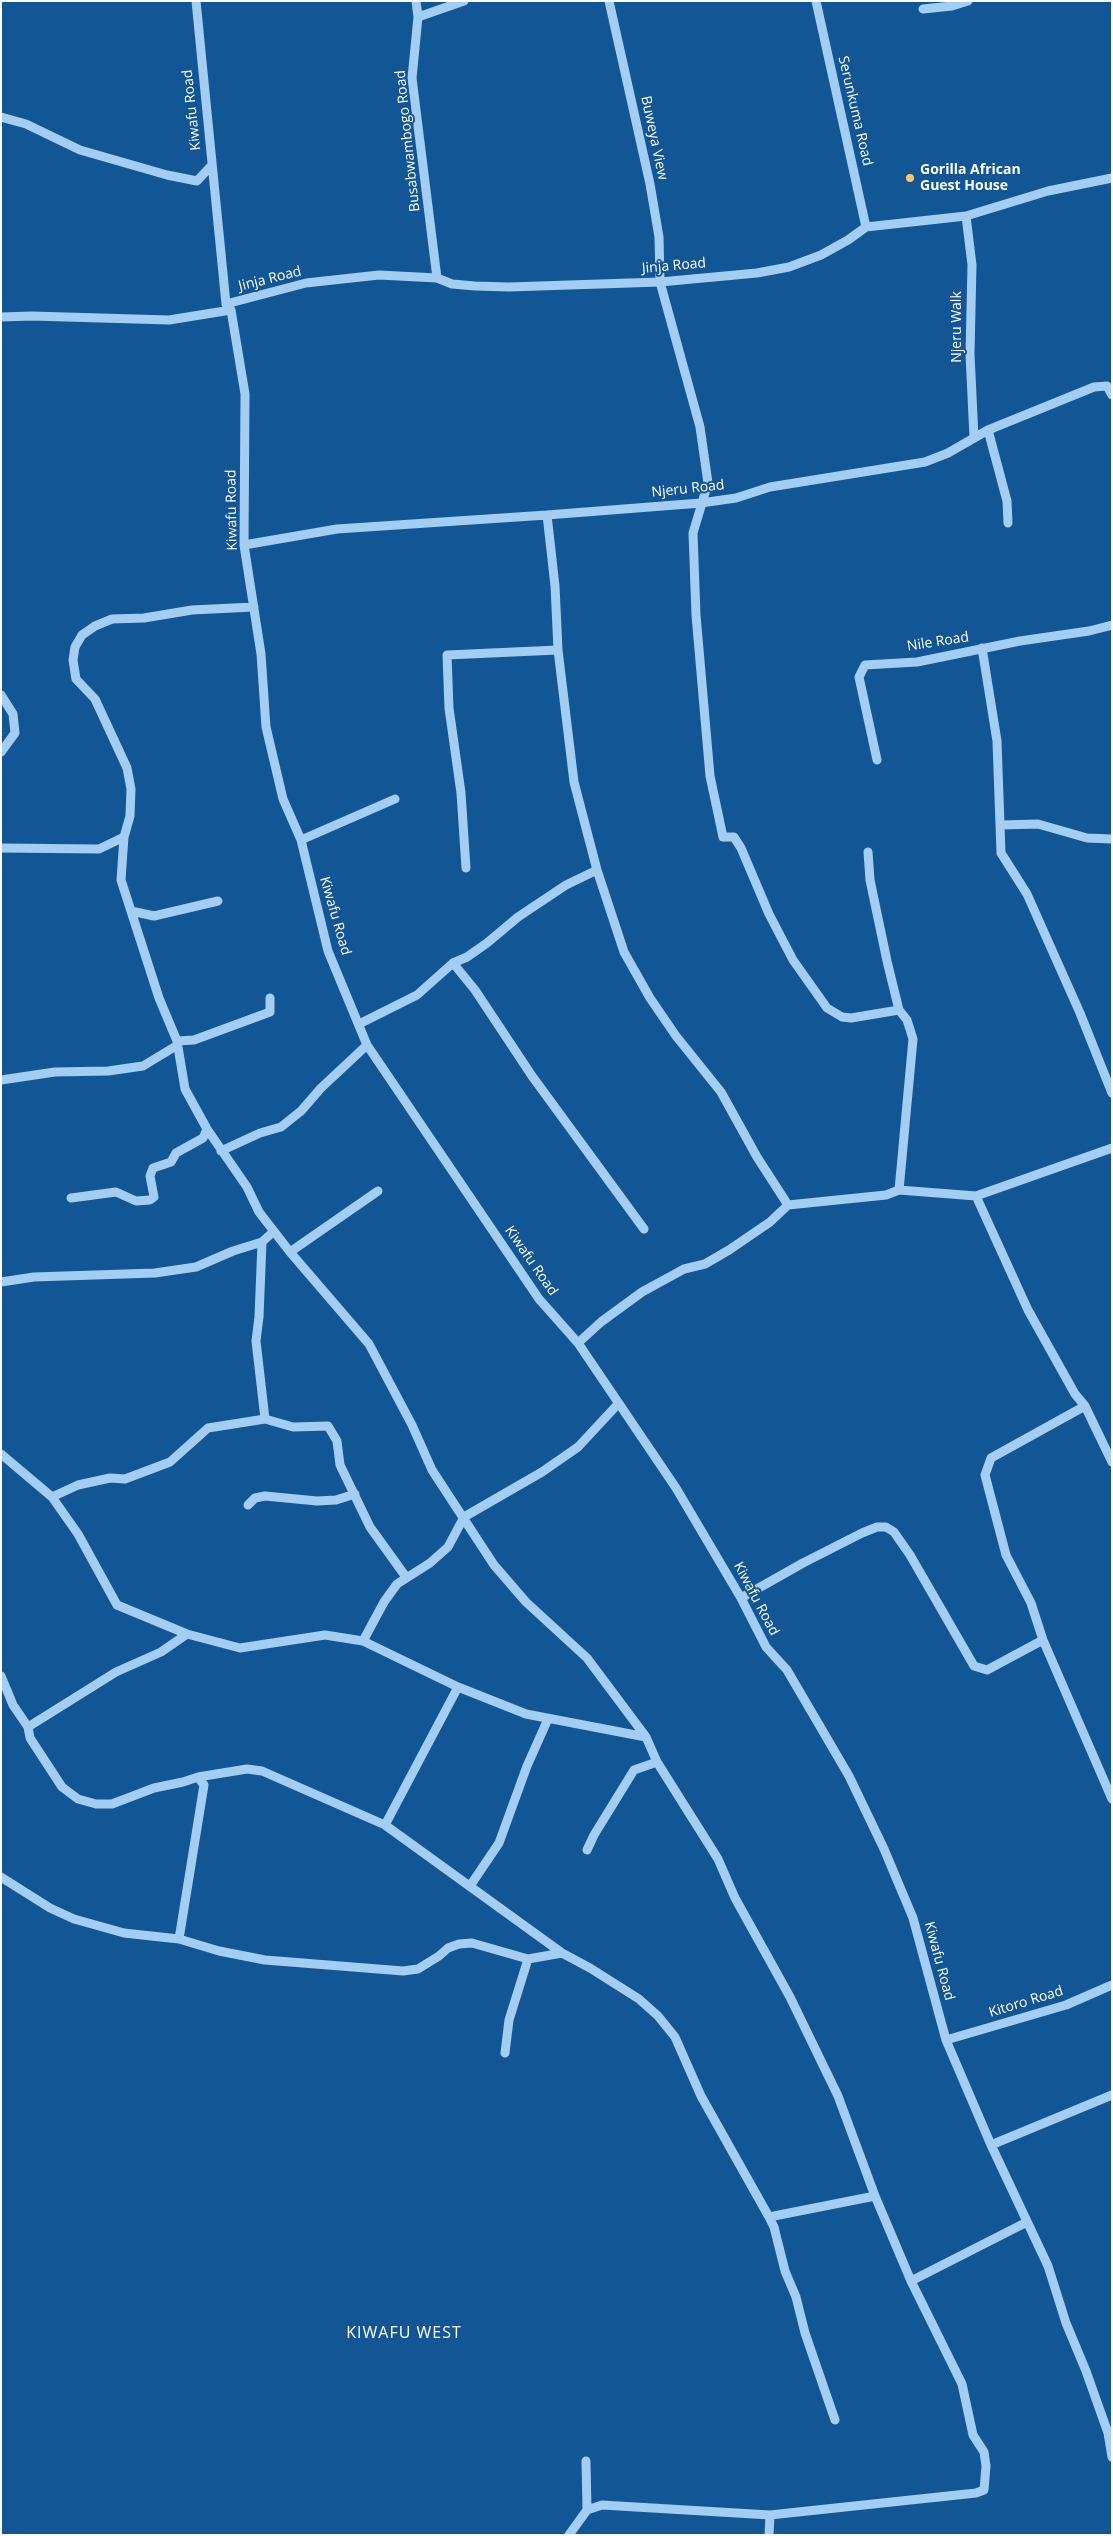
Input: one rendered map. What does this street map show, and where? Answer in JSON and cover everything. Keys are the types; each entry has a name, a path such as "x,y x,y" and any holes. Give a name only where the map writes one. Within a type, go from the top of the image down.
{"street":[{"name":"Kiwafu Road","path":"196,1 228,307 245,394 244,545 261,654 266,727 283,799 301,840 328,951 367,1045 539,1299 578,1343 676,1488 741,1598 766,1647 787,1670 849,1776 884,1849 913,1918 946,2040 991,2145 1048,2266 1066,2323 1108,2433 1112,2457"},
{"name":"Busabwambogo Road","path":"416,1 418,17 412,78 437,278"},
{"path":"418,17 464,1"},
{"name":"Buweya View","path":"610,1 650,184 659,237 660,282 700,427 708,483 693,533 696,615 710,776 723,837 734,838 741,848 769,914 794,960 827,1008 842,1017 851,1018 899,1010"},
{"name":"Serunkuma Road","path":"816,1 866,227"},
{"path":"923,9 952,6 968,1"},
{"path":"1,117 26,124 80,150 167,175 197,181 212,166"},
{"name":"Jinja Road","path":"1,317 32,316 169,320 228,307 306,283 379,275 437,278 452,284 475,286 660,282 757,273 789,267 821,255 848,240 866,227 966,216 1048,191 1112,178"},
{"name":"Njeru Walk","path":"966,216 972,265 970,354 974,438"},
{"name":"Njeru Road","path":"244,545 337,529 701,504 736,498 779,485 925,462 948,453 988,430 1094,387 1110,384 1112,395"},
{"path":"988,430 1007,501 1008,523"},
{"path":"547,515 555,586 558,650 574,782 597,870 624,952 650,998 676,1036 722,1092 757,1156 788,1205"},
{"path":"254,607 192,610 144,618 112,619 95,626 82,635 75,647 73,660 76,679 95,700 127,768 131,789 130,816 124,837 121,880 159,998 177,1043 185,1089 207,1130 247,1187 258,1212 369,1344 412,1425 432,1470 494,1565 526,1602 587,1658 646,1737 657,1762 718,1860 735,1898 790,1997 838,2096 875,2196 911,2281 962,2384 972,2436 984,2452 986,2466 984,2490 770,2515 602,2505 587,2510 569,2535"},
{"name":"Nile Road","path":"877,760 859,677 862,668 870,663 918,662 982,648 1089,631 1112,624"},
{"path":"982,648 996,732 1001,853 1027,894 1080,1013 1112,1093"},
{"path":"466,868 461,793 448,708 447,655 558,650"},
{"path":"1,695 13,714 15,733 1,752"},
{"path":"301,840 395,799"},
{"path":"1001,825 1038,824 1087,838 1112,839"},
{"path":"1,848 98,849 124,837"},
{"path":"868,852 872,888 899,1010 907,1020 913,1039 899,1190"},
{"path":"359,1024 417,995 453,963 474,952 518,917 566,885 597,870"},
{"path":"131,912 154,916 218,901"},
{"path":"453,963 475,990 532,1076 644,1229"},
{"path":"1,1080 55,1072 108,1072 142,1066 177,1043 194,1040 270,1012 270,998"},
{"path":"221,1151 260,1133 282,1127 301,1111 321,1088 367,1045"},
{"path":"71,1198 116,1192 136,1201 150,1200 154,1197 150,1176 152,1168 171,1162 176,1152 203,1138 207,1130"},
{"path":"578,1343 601,1322 642,1292 684,1269 705,1264 770,1222 788,1205 886,1195 899,1190 976,1196 1112,1148"},
{"path":"290,1252 378,1191"},
{"path":"976,1196 1028,1310 1075,1394 1085,1406 1112,1462"},
{"path":"1,1282 34,1277 155,1273 196,1267 232,1251 262,1242 273,1232"},
{"path":"262,1242 260,1317 256,1342 265,1420"},
{"path":"363,1641 384,1602 397,1584 430,1562 448,1547 464,1517 542,1472 578,1447 618,1404"},
{"path":"1085,1406 991,1458 986,1466 986,1482 1006,1555 1031,1603 1043,1640 1112,1800"},
{"path":"52,1497 78,1485 110,1478 125,1479 170,1462 208,1428 265,1420 293,1427 328,1426 337,1441 340,1465 370,1527 406,1577"},
{"path":"1,1454 52,1497 78,1534 117,1605 187,1634 240,1648 324,1635 363,1641 458,1687 526,1714 646,1737"},
{"path":"248,1505 255,1498 265,1496 317,1501 336,1500 355,1494"},
{"path":"741,1598 802,1563 862,1533 877,1527 886,1527 894,1532 910,1555 974,1666 988,1670 1043,1640"},
{"path":"28,1727 116,1672 161,1652 187,1634"},
{"path":"1,1676 13,1705 28,1727 30,1738 62,1787 78,1799 96,1804 112,1804 154,1788 183,1782 198,1776 247,1769 262,1771 385,1825 562,1953 640,1999 670,2030 688,2064 704,2103 732,2153 752,2183 774,2226 785,2271 796,2297 805,2333 835,2420"},
{"path":"385,1825 458,1687"},
{"path":"470,1886 499,1843 527,1766 548,1719"},
{"path":"588,1850 594,1836 634,1770 657,1762"},
{"path":"179,1939 204,1785 198,1776"},
{"path":"1,1876 50,1908 74,1919 124,1933 179,1939 219,1951 265,1960 403,1971 418,1969 448,1948 459,1944 472,1943 528,1959 562,1953"},
{"path":"505,2053 509,2020 528,1959"},
{"name":"Kitoro Road","path":"946,2040 1066,2005 1112,1985"},
{"path":"991,2145 1112,2095"},
{"path":"769,2217 875,2196"},
{"path":"911,2281 1027,2222"},
{"path":"586,2461 587,2510"},
{"path":"769,2535 770,2515"}],"place":[{"name":"Gorilla African Guest House","path":"910,178"}],"district":[{"name":"KIWAFU WEST","path":"404,2333"}]}
